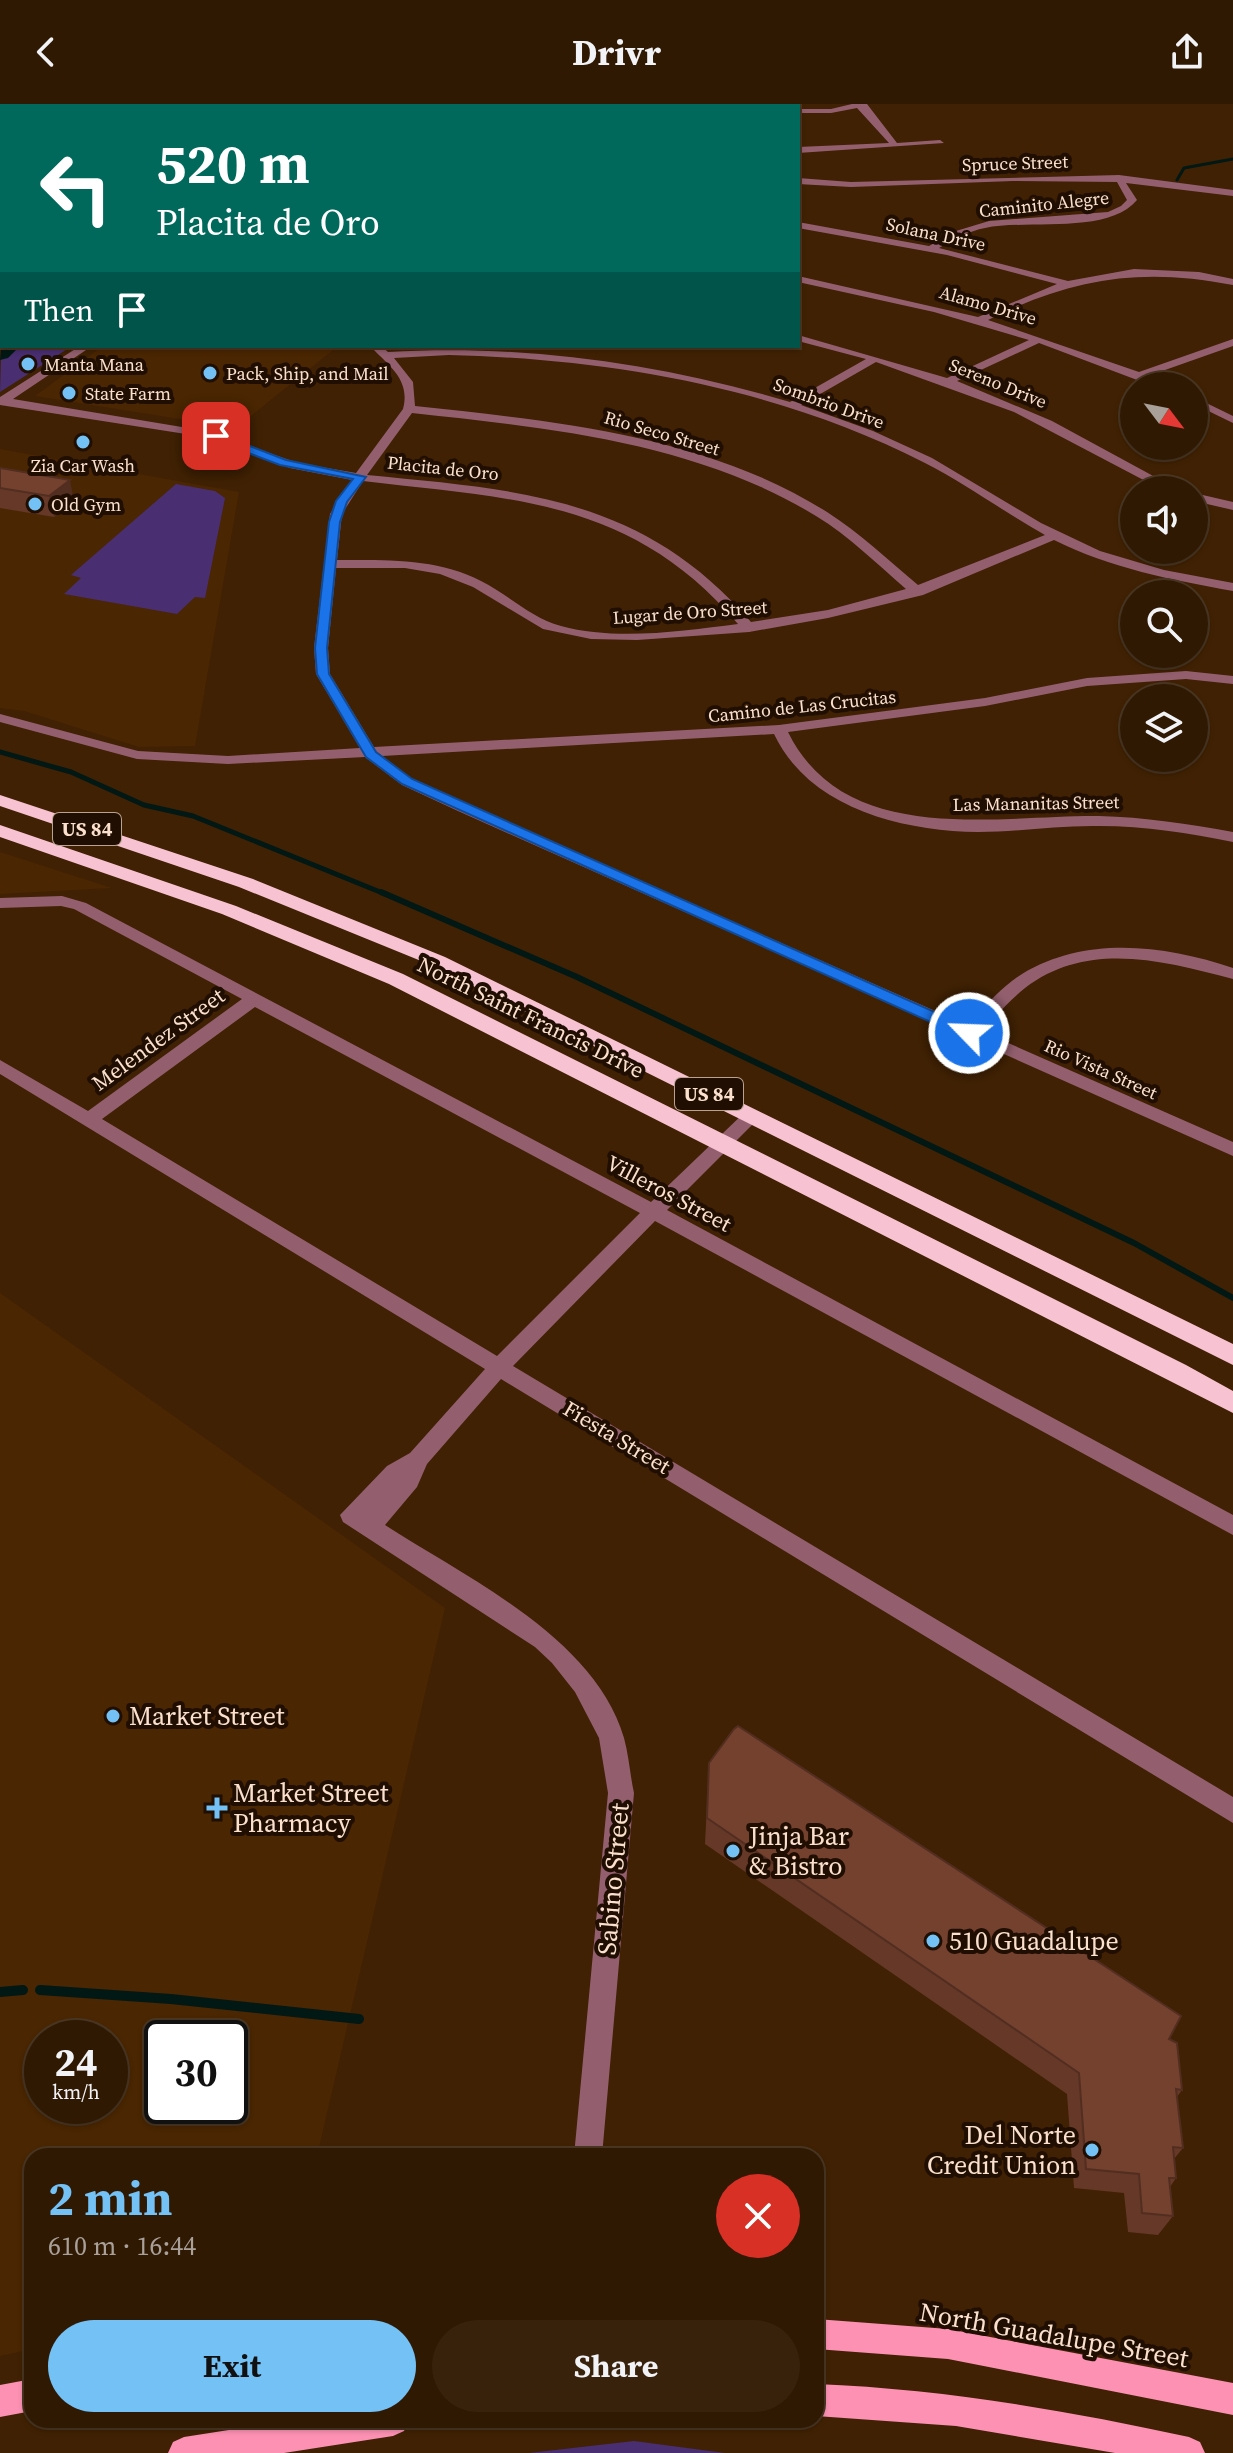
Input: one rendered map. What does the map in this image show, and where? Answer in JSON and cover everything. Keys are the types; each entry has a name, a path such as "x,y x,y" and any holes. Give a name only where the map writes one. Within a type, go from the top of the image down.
{"highway":[{"name":"North Saint Francis Drive","path":"0,800 212,871 371,932 467,975 1233,1355"},
{"name":"North Saint Francis Drive","path":"0,831 229,910 367,966 1163,1364 1233,1403"}],"main road":[{"name":"North Guadalupe Street","path":"824,2335 948,2344 1233,2399"},
{"path":"0,2401 24,2396"},
{"path":"824,2400 871,2401 1097,2433 1189,2453"},
{"path":"184,2453 342,2428"}],"street":[{"path":"800,111 861,105 895,145"},
{"path":"800,150 940,143"},
{"name":"Spruce Street","path":"800,181 852,184 1119,178 1233,193"},
{"name":"Caminito Alegre","path":"932,248 959,232 978,226 1098,217 1122,211 1132,200 1119,178"},
{"name":"Solana Drive","path":"800,225 932,248 1065,283"},
{"path":"981,320 1028,296 1065,283 1146,272 1191,274 1233,282"},
{"name":"Alamo Drive","path":"800,279 873,293 981,320 1128,372"},
{"name":"Sereno Drive","path":"800,339 949,381 1069,433 1147,476"},
{"path":"949,381 1039,339"},
{"path":"1150,372 1233,342"},
{"path":"2,401 84,348"},
{"path":"377,348 412,388 409,409"},
{"name":"Sombrio Drive","path":"385,355 456,350 625,367 707,383 791,406 927,460 1054,535 1135,566 1233,587"},
{"path":"791,406 875,358"},
{"name":"Placita de Oro","path":"2,401 206,434 284,462 360,477 510,493 561,505 630,530 688,562 723,594 749,628"},
{"path":"1208,407 1233,420"},
{"name":"Rio Vista Street","path":"409,409 338,508 329,564 321,648 323,674 371,754 421,788 1233,1150"},
{"name":"Rio Seco Street","path":"409,409 552,424 692,456 762,484 820,513 918,592"},
{"path":"1208,500 1233,506"},
{"name":"Lugar de Oro Street","path":"329,564 403,564 445,571 479,585 521,616 577,633 639,636 749,628 841,612 918,592 1054,535"},
{"name":"Camino de Las Crucitas","path":"371,754 779,729 985,702 1087,682 1186,675 1233,680"},
{"path":"0,718 151,757 228,760 371,754"},
{"name":"Las Mananitas Street","path":"779,729 796,760 815,777 864,805 912,820 981,827 1131,821 1233,837"},
{"name":"Villeros Street","path":"0,903 62,901 80,906 1233,1526"},
{"path":"969,1033 1025,980 1066,961 1113,954 1149,955 1186,960 1233,974"},
{"name":"Melendez Street","path":"89,1119 254,999"},
{"name":"Fiesta Street","path":"0,1066 1233,1811"},
{"name":"Sabino Street","path":"589,2148 621,1793 611,1737 584,1684 543,1640 360,1521 409,1481 418,1459 499,1366 752,1115"}],"shaded area":[{"path":"1,348 69,348 0,392"},
{"path":"100,348 336,348 236,428 35,396"},
{"path":"0,449 239,492 195,746 139,747 24,711 0,708"},
{"path":"176,484 215,491 225,498 205,598 195,597 177,614 64,594 81,578 71,575"},
{"path":"0,852 112,888 0,894"},
{"path":"0,1293 445,1608 319,2148 24,2148 24,2351 0,2356"},
{"path":"634,2441 725,2453 529,2453"}],"building":[{"path":"0,468 70,480 49,496 0,488"},
{"name":"510 Guadalupe","path":"738,1726 1181,2016 1169,2039 1177,2043 1182,2090 1176,2089 1183,2148 1173,2147 1176,2178 1169,2178 1173,2216 1142,2213 1139,2174 1086,2169 1079,2073 707,1818 709,1763"}],"waterway":[{"path":"1177,180 1184,168 1233,159"},
{"path":"0,353 6,348"},
{"path":"0,752 71,772 144,805 193,816 385,894"},
{"path":"381,892 577,977 1134,1243 1233,1298"},
{"path":"0,1992 23,1990"},
{"path":"40,1990 171,1999 359,2019"}],"place":[{"name":"Manta Mana","path":"28,364"},
{"name":"Pack, Ship, and Mail","path":"210,373"},
{"name":"State Farm","path":"69,393"},
{"name":"Zia Car Wash","path":"83,442"},
{"name":"Old Gym","path":"35,504"},
{"name":"Market Street","path":"113,1716"},
{"name":"Market Street Pharmacy","path":"217,1808"},
{"name":"Jinja Bar & Bistro","path":"733,1851"},
{"name":"510 Guadalupe","path":"933,1941"},
{"name":"Del Norte Credit Union","path":"1092,2150"}],"route":[{"path":"216,436 284,462 360,477 338,508 321,648 323,674 371,754 407,782 969,1033"}]}
